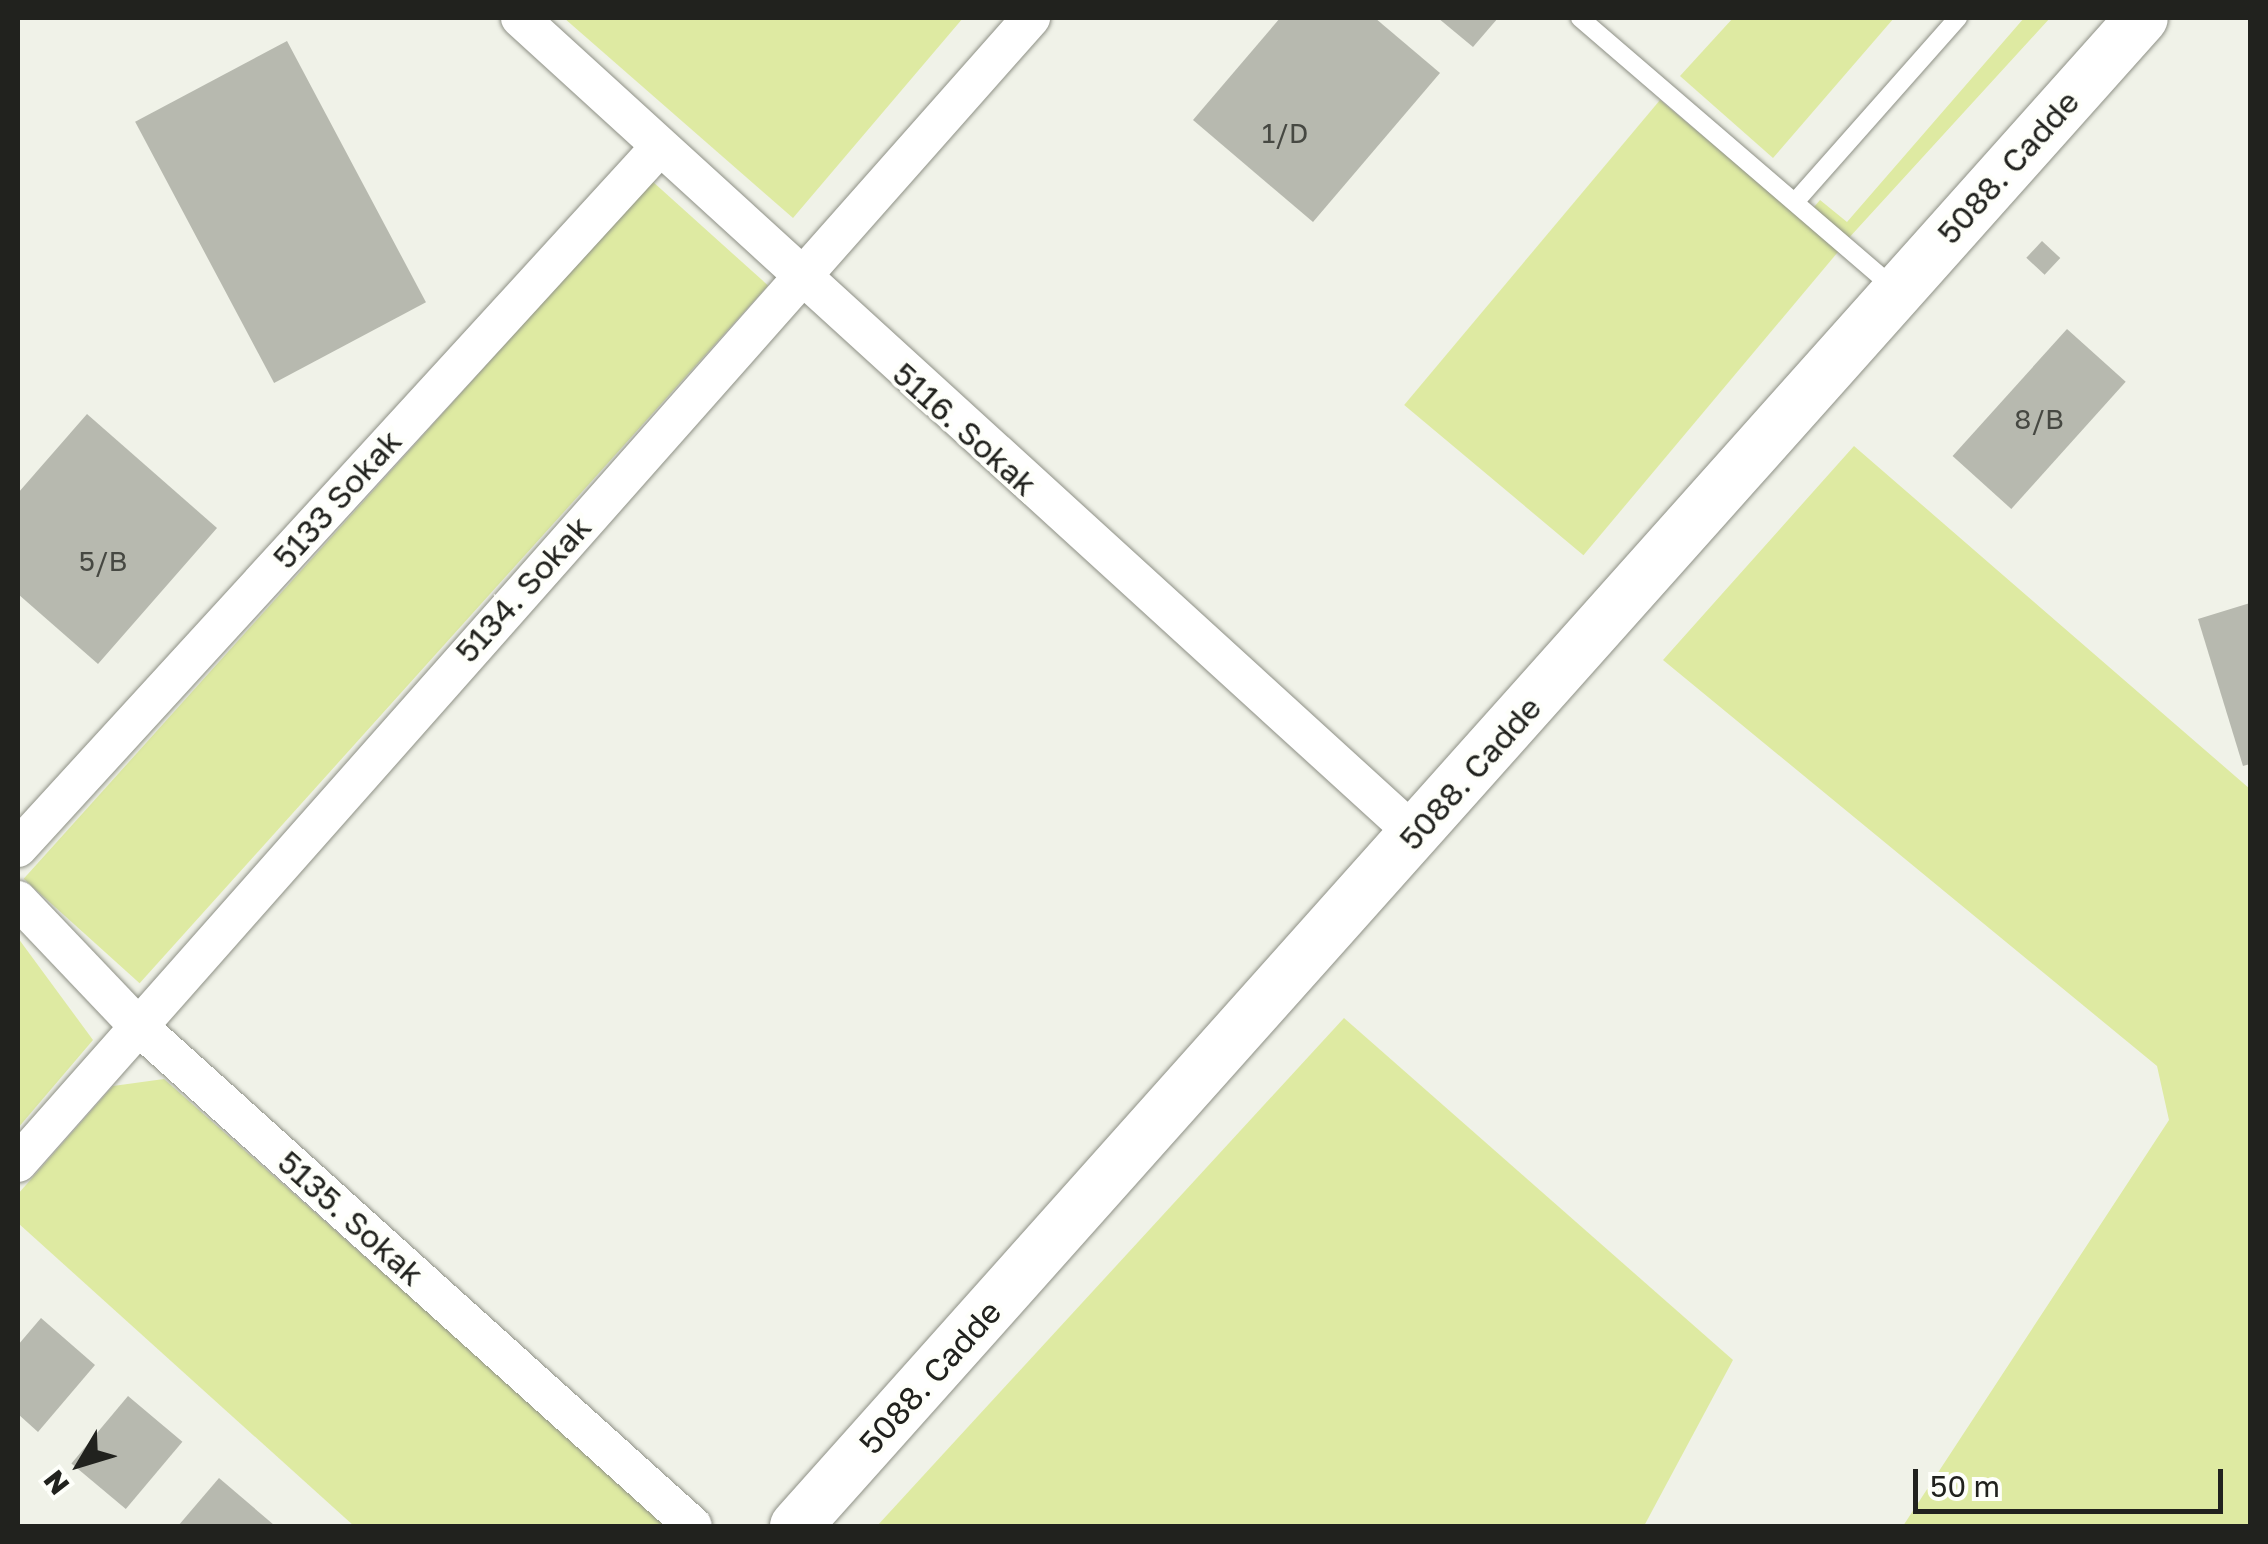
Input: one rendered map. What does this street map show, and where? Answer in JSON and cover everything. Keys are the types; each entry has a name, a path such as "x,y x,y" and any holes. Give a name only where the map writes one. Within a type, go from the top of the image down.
{"street":[{"name":"5116. Sokak","path":"520,18 656,151 1416,835"},
{"name":"5134. Sokak","path":"18,1164 1031,18"},
{"name":"5088. Cadde","path":"796,1526 2142,18"},
{"name":"5133 Sokak","path":"18,848 656,151"},
{"name":"5135. Sokak","path":"18,900 138,1025 693,1526"}],"lane":[{"path":"1580,18 1896,291"},
{"path":"1795,202 1958,18"}],"green space":[{"path":"564,18 963,18 793,218"},
{"path":"1733,18 1894,18 1773,158 1680,76"},
{"path":"2024,18 2050,18 1847,240 1814,207 1820,200 1847,222"},
{"path":"1660,100 1839,250 1583,555 1404,405"},
{"path":"652,181 768,285 140,983 24,879"},
{"path":"1854,446 2250,789 2250,1526 1903,1526 2169,1120 2157,1066 1663,660"},
{"path":"18,938 93,1040 18,1128"},
{"path":"1344,1018 1733,1360 1644,1526 877,1526"},
{"path":"164,1079 669,1526 354,1526 18,1223 18,1194 113,1086"}],"building":[{"path":"1280,18 1375,18 1440,73 1313,222 1193,120"},
{"path":"1438,18 1498,18 1473,47"},
{"path":"287,41 426,302 274,383 135,122"},
{"path":"2042,241 2060,258 2045,275 2026,258"},
{"path":"2067,329 2126,382 2011,509 1953,456"},
{"path":"87,414 217,528 98,664 18,594 18,493"},
{"path":"2250,603 2250,764 2243,766 2198,619"},
{"path":"41,1318 95,1365 38,1432 18,1414 18,1345"},
{"path":"128,1396 182,1442 126,1509 71,1463"},
{"path":"219,1478 274,1525 178,1526"}]}
